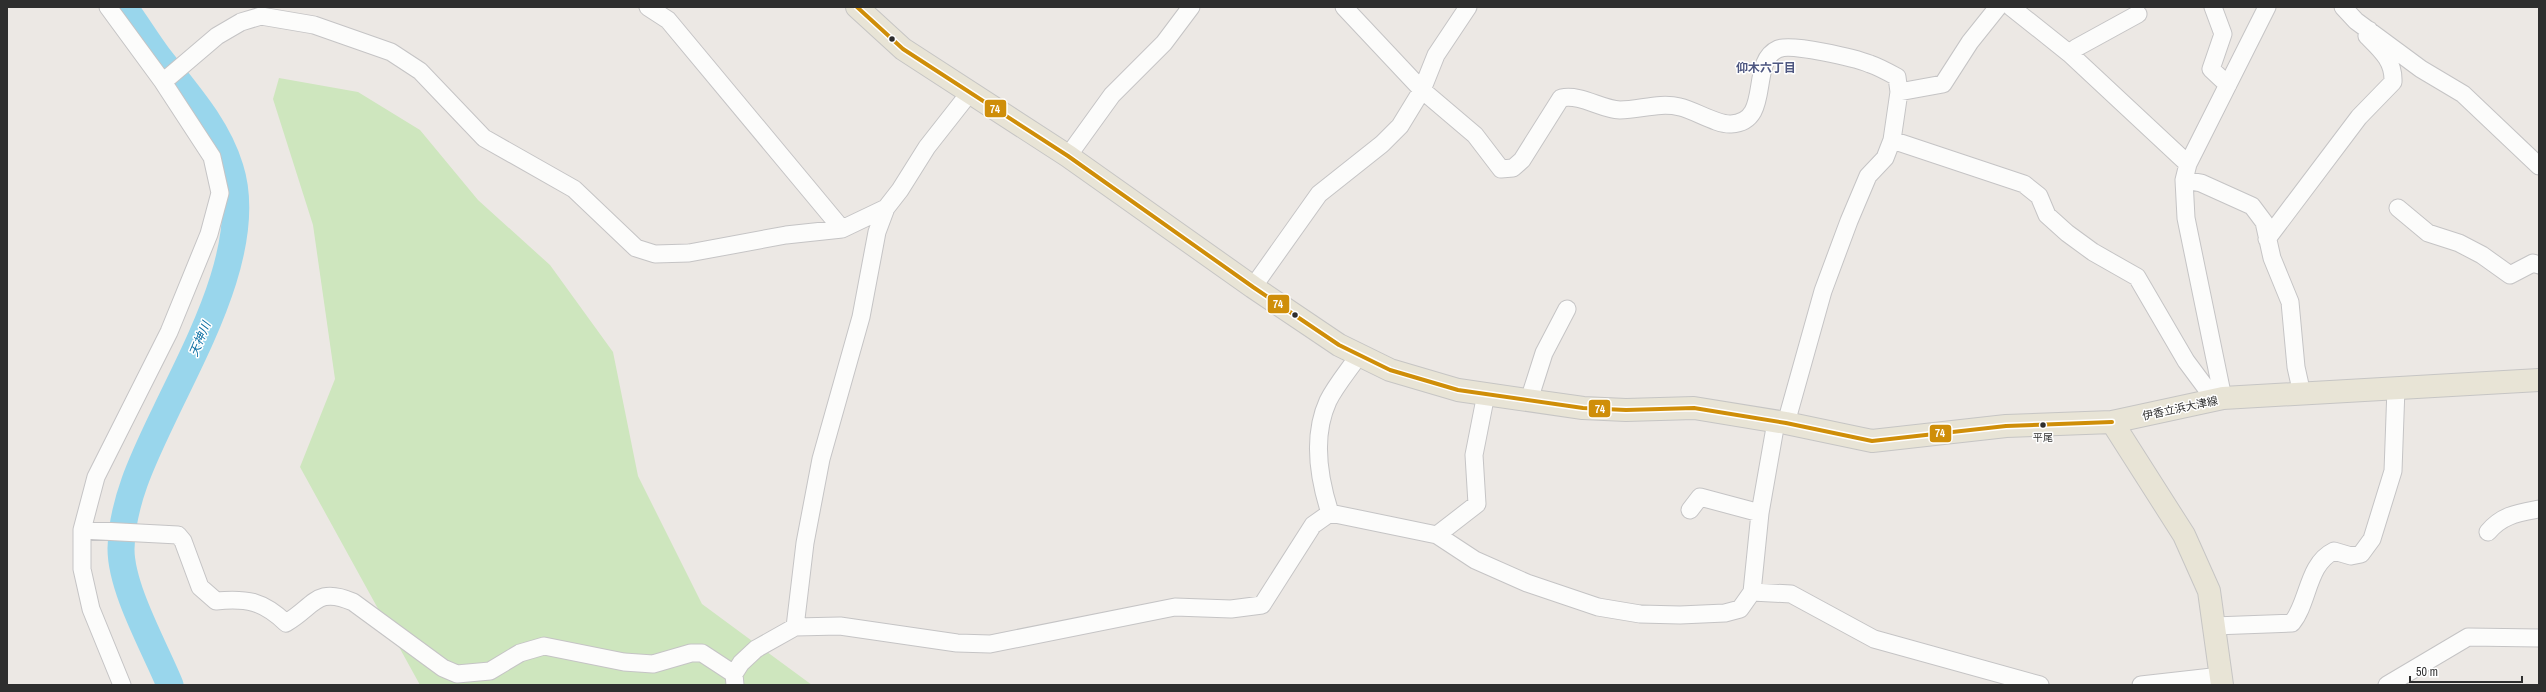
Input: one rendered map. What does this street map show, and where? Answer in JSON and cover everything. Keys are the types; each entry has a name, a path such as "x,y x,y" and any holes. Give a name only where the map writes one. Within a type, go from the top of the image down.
{"main road":[{"name":"伊香立浜大津線","path":"857,7 902,49 971,91 1068,156 1253,287 1340,345 1390,370 1458,390 1583,408 1626,410 1694,408 1781,422 1872,441 2006,426 2112,422 2219,399 2539,380"},
{"path":"2112,422 2184,535 2209,591 2221,680"}],"street":[{"path":"108,7 163,82 212,157 220,193 209,234 169,332 96,477 82,530 82,569 91,609 122,685"},
{"path":"648,7 668,20 842,229"},
{"path":"1068,156 1112,95 1164,43 1191,7"},
{"path":"82,530 178,535 183,541 200,587 216,601 241,599 272,610 286,623 316,600 329,595 340,596 354,602 443,668 457,674 490,671 520,653 544,646 624,662 653,664 691,653 702,653 735,680 741,663 756,649 794,627 840,626 957,643 990,644 1175,607 1231,609 1262,605 1313,525 1330,513 1437,534 1476,560 1527,583 1598,607 1640,614 1725,613 1740,609 1752,592 1760,513 1781,422 1823,291 1849,221 1868,176 1885,158 1892,140 1899,92 1897,77 1868,63 1791,46 1777,49 1766,59 1757,102 1752,115 1744,122 1730,124 1680,107 1661,104 1619,110 1570,97 1561,98 1522,160 1513,168 1501,170 1474,135 1422,90 1344,7"},
{"path":"1253,287 1319,194 1382,144 1400,126 1422,90 1436,55 1468,7"},
{"path":"1899,92 1943,84 1970,42 1998,7"},
{"path":"2011,7 2070,54 2186,172 2200,183 2252,206 2264,222 2272,258 2290,302 2296,366 2302,394"},
{"path":"2213,7 2223,34 2211,69 2228,85"},
{"path":"2219,399 2186,218 2186,172 2267,7"},
{"path":"2343,7 2369,30 2421,69 2463,94 2539,166"},
{"path":"2070,54 2076,48 2138,14"},
{"path":"163,82 217,36 241,22 261,16 314,25 391,52 420,71 484,138 574,189 636,248 655,254 690,253 786,235 842,229 886,208"},
{"path":"2268,239 2358,116 2393,82 2392,64 2385,54 2367,36 2369,30"},
{"path":"794,627 805,543 821,459 861,317 877,232 886,208 900,190 927,147 971,91"},
{"path":"1892,140 2024,184 2039,196 2048,215 2067,233 2093,252 2137,277 2186,362 2219,399"},
{"path":"2398,208 2428,233 2459,243 2482,255 2510,275 2533,263 2539,266"},
{"path":"1529,400 1544,353 1567,309"},
{"path":"1330,513 1321,485 1319,440 1328,402 1359,355"},
{"path":"2214,626 2292,623 2298,616 2318,563 2325,555 2334,551 2351,556 2361,554 2372,540 2393,471 2396,388"},
{"path":"1437,534 1477,504 1474,454 1486,394"},
{"path":"1690,510 1700,497 1760,513"},
{"path":"2488,532 2497,521 2508,516 2539,509"},
{"path":"1752,592 1791,594 1874,639 2040,685"},
{"path":"2387,685 2468,637 2539,638"},
{"path":"2141,685 2221,680"}],"green space":[{"path":"279,78 358,92 420,130 478,200 550,265 613,352 638,476 702,604 812,685 420,685 300,467 335,379 313,225 273,99"}],"waterway":[{"name":"天神川","path":"124,7 158,56 209,123 217,137 230,168 235,197 235,228 229,260 219,292 207,324 136,478 130,495 122,531 122,565 127,582 140,618 170,685"}],"transit line":[{"name":"74","path":"857,7 903,49 1068,156 1253,287 1339,345 1390,370 1458,390 1583,408 1626,410 1694,408 1786,423 1872,441 2006,426 2112,422"}],"place":[{"name":"平尾","path":"2043,425"}],"district":[{"name":"仰木六丁目","path":"1766,68"}]}
